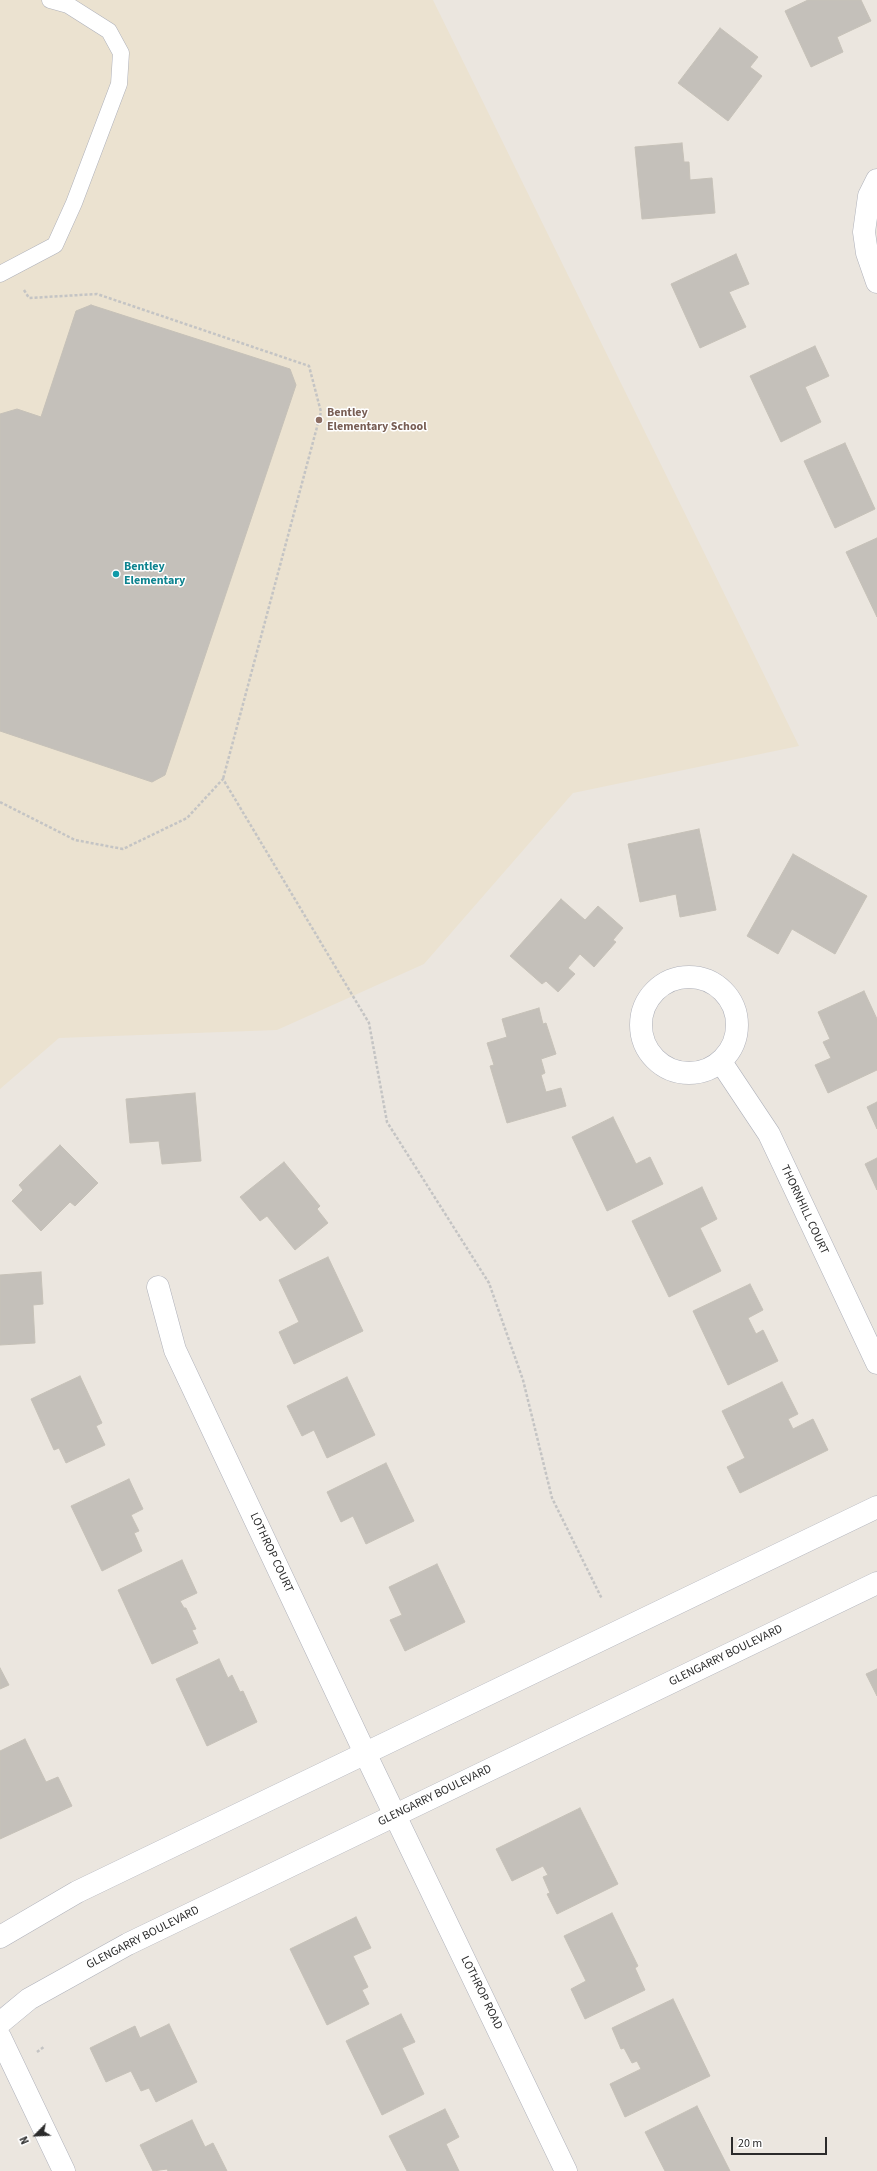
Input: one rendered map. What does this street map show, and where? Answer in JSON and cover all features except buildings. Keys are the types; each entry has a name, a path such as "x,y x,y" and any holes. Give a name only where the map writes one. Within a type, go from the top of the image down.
{"street":[{"path":"877,180 869,196 864,232 867,253 877,282"},
{"path":"694,976 712,982 727,994 736,1010 738,1029 732,1047 720,1062 704,1071 685,1073 667,1068 652,1056 643,1040 641,1021 646,1002 658,988 675,979 694,976"},
{"name":"THORNHILL COURT","path":"720,1062 769,1134 877,1364"},
{"name":"LOTHROP COURT","path":"158,1286 175,1350 395,1815"},
{"path":"0,1937 77,1892 877,1507"},
{"name":"GLENGARRY BOULEVARD","path":"0,2023 29,2000 128,1944 877,1583"},
{"name":"LOTHROP ROAD","path":"395,1815 566,2171"},
{"path":"0,2037 64,2171"}],"lane":[{"path":"5,272 55,245 74,203 120,84 121,54 109,31 68,5 50,0"}],"path":[{"path":"0,802 75,840 123,849 187,818 223,779 321,412 309,366 97,294 29,298 5,272"},
{"path":"223,779 369,1023 387,1122 489,1283 523,1380 552,1498 602,1599"}],"shaded area":[{"name":"Bentley Elementary School","path":"0,0 433,0 799,746 573,793 424,964 277,1030 59,1038 0,1089"}],"place":[{"name":"Bentley Elementary School","path":"319,420"},
{"name":"Bentley Elementary","path":"116,574"}]}
